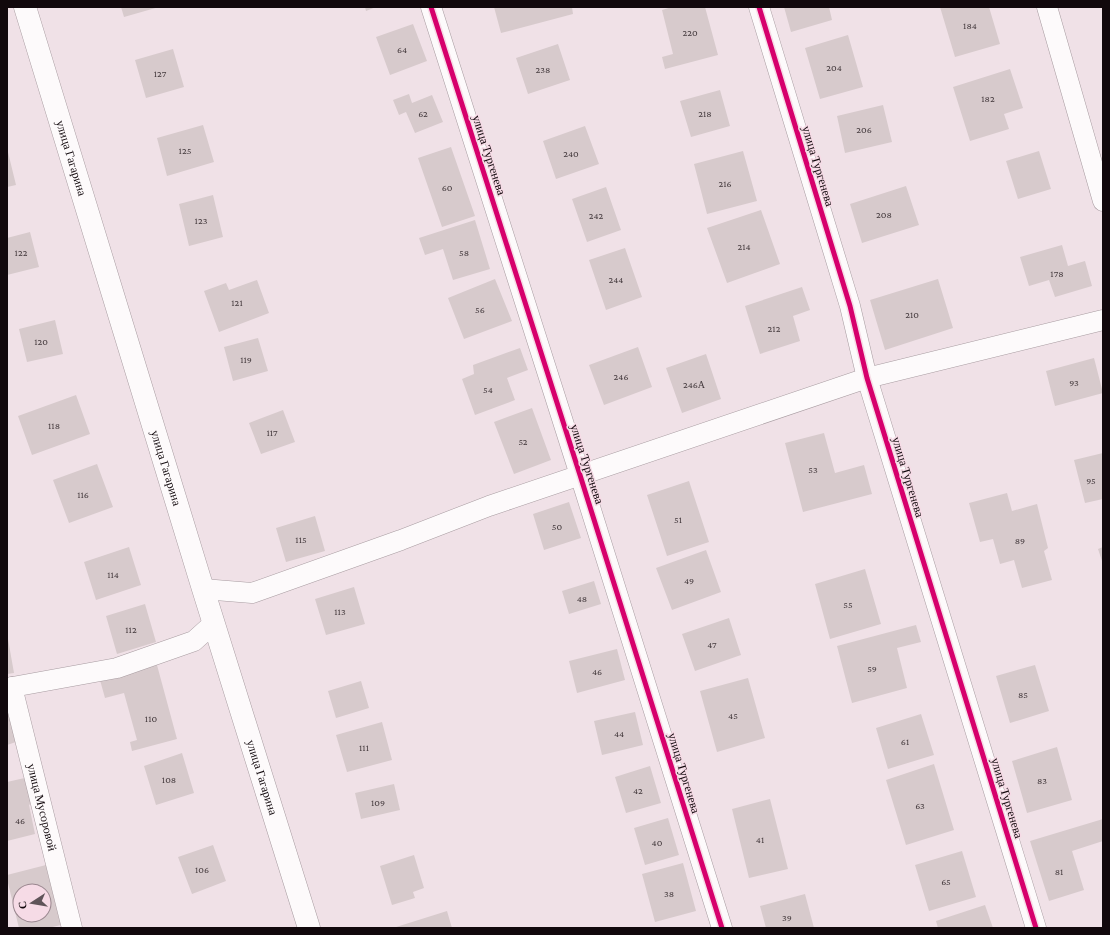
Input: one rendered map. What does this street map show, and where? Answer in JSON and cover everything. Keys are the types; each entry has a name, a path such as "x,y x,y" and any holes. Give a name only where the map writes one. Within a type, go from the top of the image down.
{"main road":[{"name":"улица Гагарина","path":"25,7 203,589 309,928"}],"street":[{"name":"улица Тургенева","path":"431,7 722,928"},
{"name":"улица Тургенева","path":"759,7 850,306 867,378 1036,928"},
{"path":"1047,7 1103,201"},
{"name":"улица Тургенева","path":"203,589 252,593 401,540 489,506 867,378 1103,320"},
{"path":"10,688 117,668 194,641 214,623"},
{"name":"улица Мусоровой","path":"10,688 72,928"}],"building":[{"path":"121,7 159,7 124,17"},
{"path":"365,7 376,7 366,11"},
{"path":"494,7 572,7 573,14 501,33"},
{"path":"672,7 705,7 718,55 665,69 662,57 673,54 662,10"},
{"path":"784,7 829,7 832,20 791,32"},
{"path":"940,7 989,7 1000,44 955,57"},
{"path":"413,24 427,61 390,75 376,37"},
{"path":"848,35 863,87 820,99 805,48"},
{"path":"558,44 570,80 528,94 516,58"},
{"path":"173,49 184,87 146,98 135,60"},
{"path":"1010,69 1023,108 1004,114 1009,129 970,141 953,87"},
{"path":"720,90 730,126 691,137 680,101"},
{"path":"409,94 412,103 432,95 443,122 415,133 406,112 399,115 393,100"},
{"path":"883,105 892,142 845,153 837,116"},
{"path":"203,125 214,162 167,176 157,138"},
{"path":"585,126 599,164 556,179 543,141"},
{"path":"451,147 475,216 442,227 418,158"},
{"path":"7,148 16,185 7,187"},
{"path":"743,151 757,201 707,214 694,164"},
{"path":"1039,151 1051,189 1018,199 1006,161"},
{"path":"906,186 919,225 862,243 850,204"},
{"path":"606,187 621,230 587,242 572,199"},
{"path":"213,195 223,237 189,246 179,204"},
{"path":"761,210 780,264 727,283 707,228"},
{"path":"475,220 490,269 453,280 443,249 425,255 419,238"},
{"path":"30,232 39,267 7,275 7,238"},
{"path":"1062,245 1068,266 1085,261 1092,286 1055,297 1049,280 1029,286 1020,257"},
{"path":"625,248 642,297 606,310 589,260"},
{"path":"495,279 512,321 464,339 448,298"},
{"path":"938,279 953,328 885,350 870,300"},
{"path":"257,280 269,313 219,332 204,291 226,283 229,290"},
{"path":"802,287 810,310 793,316 800,341 760,354 745,306"},
{"path":"55,320 63,354 27,362 19,329"},
{"path":"258,338 268,371 233,381 224,347"},
{"path":"638,347 652,387 604,405 589,365"},
{"path":"520,348 528,370 507,378 515,400 475,415 462,379 474,374 473,365"},
{"path":"706,354 721,399 682,413 666,368"},
{"path":"1094,358 1103,393 1055,406 1046,371"},
{"path":"76,395 90,434 32,455 18,416"},
{"path":"532,408 551,460 514,474 494,422"},
{"path":"283,410 295,442 261,454 249,423"},
{"path":"824,433 835,473 864,465 872,494 803,512 785,443"},
{"path":"1103,453 1103,499 1085,503 1074,460"},
{"path":"97,464 113,507 69,523 53,480"},
{"path":"689,481 709,542 667,556 647,495"},
{"path":"1007,493 1012,511 1037,504 1048,548 1044,551 1052,580 1022,588 1014,560 1000,564 993,539 980,542 969,503"},
{"path":"569,502 581,538 544,550 533,514"},
{"path":"315,516 325,551 286,562 276,528"},
{"path":"129,547 141,585 96,600 84,562"},
{"path":"1103,547 1103,564 1098,549"},
{"path":"706,550 721,592 672,610 656,568"},
{"path":"865,569 881,624 830,639 815,584"},
{"path":"594,581 601,604 569,614 562,591"},
{"path":"354,587 365,624 326,635 315,599"},
{"path":"145,604 156,642 117,654 106,616"},
{"path":"729,618 741,655 695,671 682,634"},
{"path":"916,625 921,642 897,648 907,688 852,703 837,646"},
{"path":"7,639 14,673 7,674"},
{"path":"617,649 625,680 577,693 569,661"},
{"path":"157,665 177,739 132,751 130,742 137,740 124,693 105,698 100,680"},
{"path":"1035,665 1049,711 1010,723 996,676"},
{"path":"748,678 765,738 717,752 700,691"},
{"path":"361,681 369,708 336,718 328,691"},
{"path":"7,710 16,742 7,745"},
{"path":"635,712 643,745 602,755 594,721"},
{"path":"921,714 934,755 888,769 876,728"},
{"path":"382,722 392,760 347,772 336,735"},
{"path":"1057,747 1072,800 1027,813 1012,761"},
{"path":"182,753 194,793 156,805 144,766"},
{"path":"934,764 954,830 906,845 886,780"},
{"path":"650,766 661,803 626,813 615,777"},
{"path":"29,777 34,801 29,805 35,834 7,841 7,782"},
{"path":"394,784 400,810 361,819 355,793"},
{"path":"770,799 788,869 749,878 732,809"},
{"path":"668,818 679,855 645,865 634,828"},
{"path":"1103,819 1103,841 1072,851 1084,890 1049,901 1030,841"},
{"path":"213,845 226,881 192,894 178,857"},
{"path":"962,851 976,897 929,911 915,865"},
{"path":"414,855 424,888 413,892 415,898 392,905 380,866"},
{"path":"683,863 696,911 655,922 642,874"},
{"path":"46,865 50,883 12,883 12,899 7,875"},
{"path":"52,889 61,925 48,928 19,928 18,923 52,923"},
{"path":"805,894 814,928 766,928 760,906"},
{"path":"985,905 993,928 938,928 936,921"},
{"path":"447,911 452,928 393,928"}],"cycle path":[{"path":"431,7 722,928"},
{"path":"759,7 850,306 867,378 1036,928"}]}
